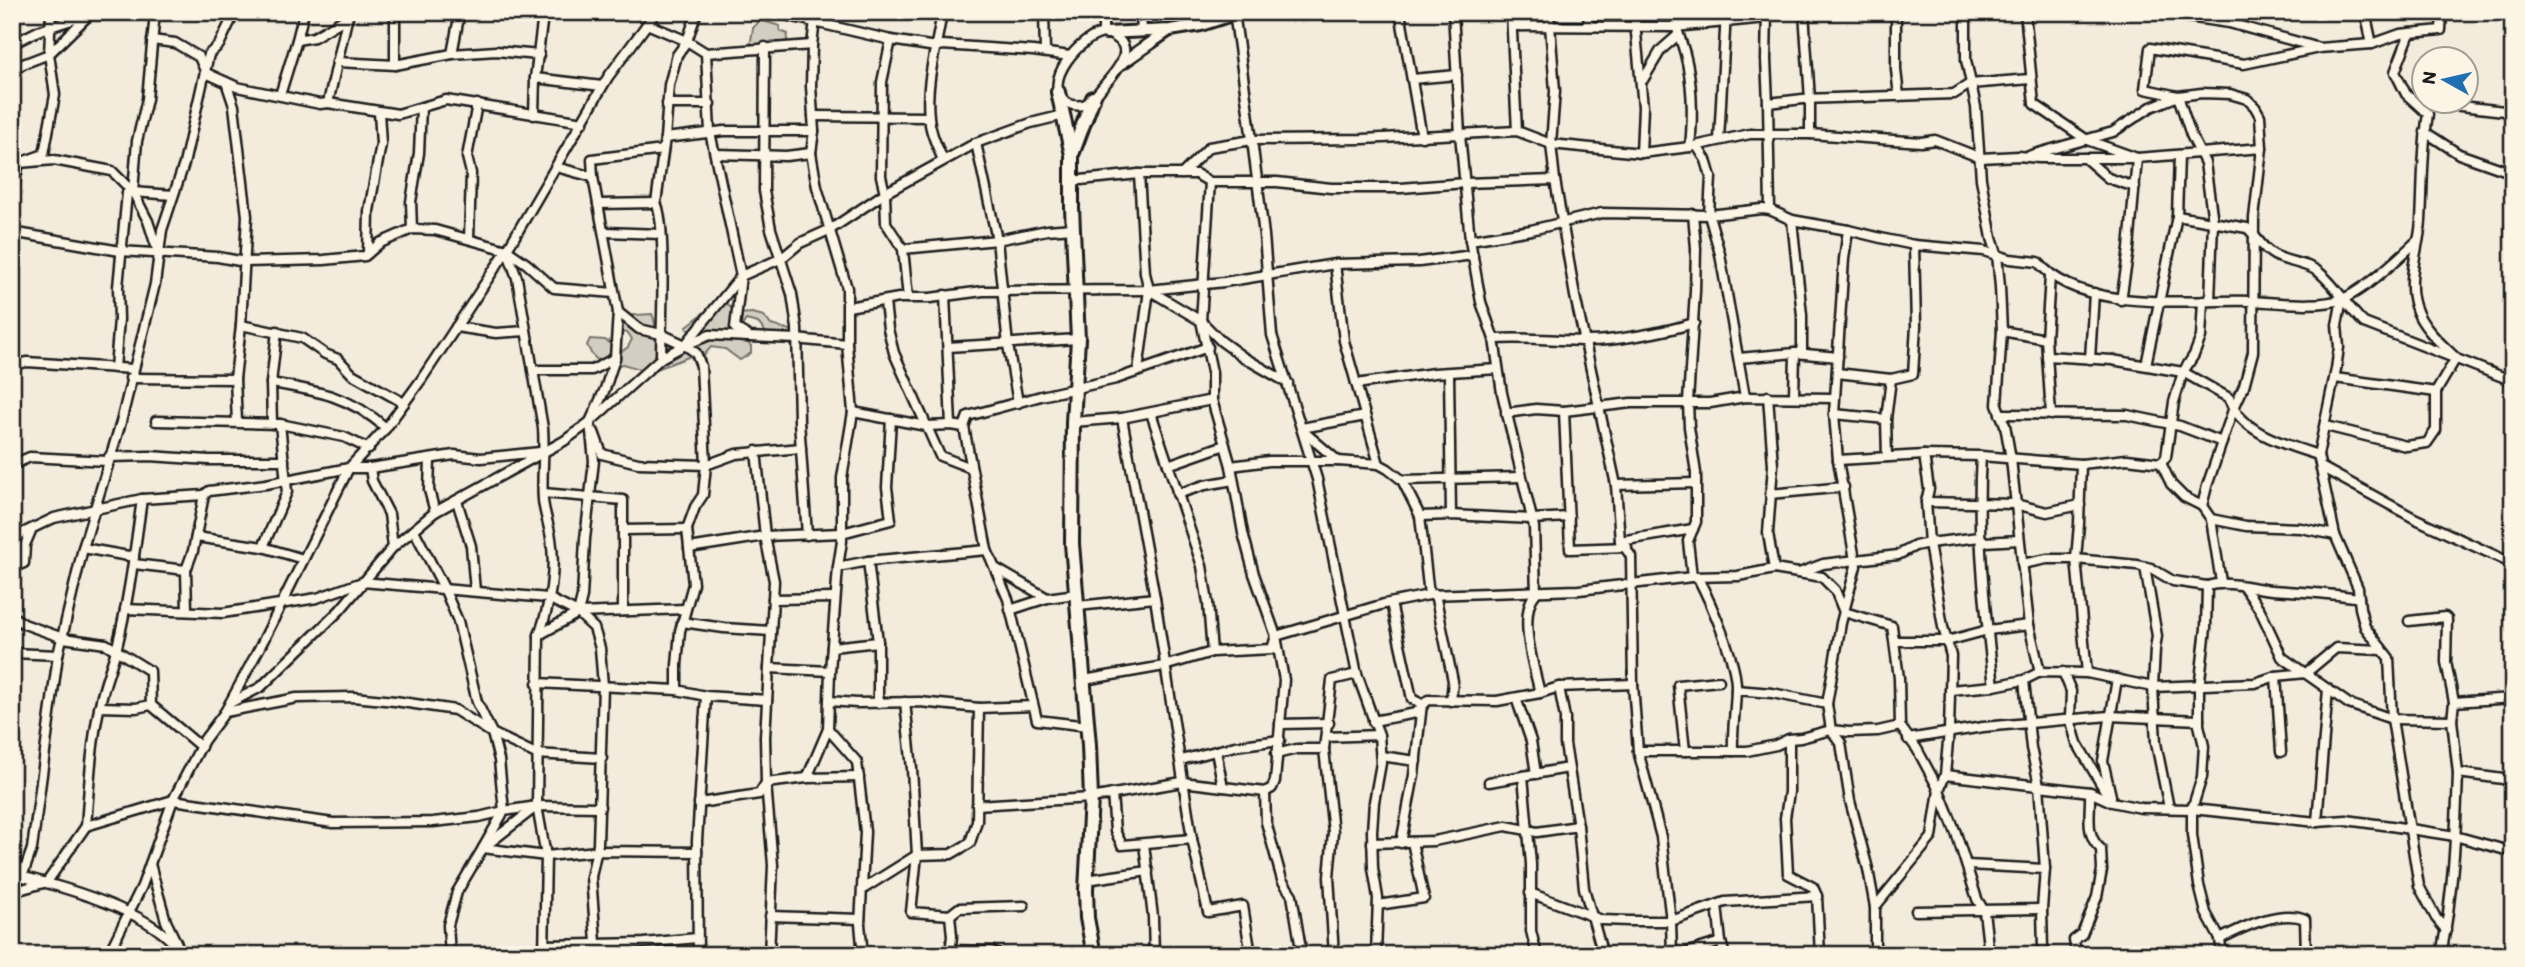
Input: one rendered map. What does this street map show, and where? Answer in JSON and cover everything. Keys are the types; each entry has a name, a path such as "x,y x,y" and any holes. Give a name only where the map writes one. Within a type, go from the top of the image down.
{"highway":[{"path":"1058,92 1072,155 1078,339 1073,422 1072,544 1088,726 1091,798 1086,880 1087,918 1094,955"},
{"path":"1072,155 1093,98"}],"main road":[{"path":"1105,33 1170,30 1236,13"},
{"path":"1122,63 1170,30"}],"street":[{"path":"19,163 44,155 55,95 49,54 51,12"},
{"path":"133,192 137,141 147,99 156,12"},
{"path":"22,877 32,849 58,655 83,548 121,422 155,284 162,230 184,164 209,54 219,45 235,12"},
{"path":"280,95 304,12"},
{"path":"394,12 395,65"},
{"path":"452,54 460,12"},
{"path":"534,115 535,78 543,15 547,12"},
{"path":"108,955 130,912 173,800 201,747 230,703 349,468 386,428 456,327 507,250 602,86 656,12"},
{"path":"661,358 661,234 656,203 669,85 677,55 687,41 698,12"},
{"path":"772,12 815,24 936,47 942,45 1070,56"},
{"path":"807,778 828,729 835,598 842,533 842,478 853,412 847,344 847,288 817,187 811,153 814,131 812,45 816,12"},
{"path":"942,12 929,85 928,117 931,132 943,160"},
{"path":"1044,12 1045,52"},
{"path":"1103,12 1105,33"},
{"path":"1141,12 1142,32"},
{"path":"1200,12 1201,24"},
{"path":"1400,12 1422,137"},
{"path":"1482,12 1453,13 1460,134 1470,240 1481,302 1494,339 1506,412 1532,519 1536,593 1531,599 1527,624 1539,693"},
{"path":"1511,12 1517,131"},
{"path":"1549,12 1555,91 1551,144 1555,180 1584,341 1616,485 1624,544 1631,556 1633,684 1638,751 1661,837 1671,920 1672,955"},
{"path":"1588,26 1589,12"},
{"path":"1634,12 1642,82 1641,153"},
{"path":"1674,12 1685,55 1694,146 1706,160 1712,177 1709,215 1720,254 1745,397"},
{"path":"1804,12 1810,134"},
{"path":"1896,12 1899,96"},
{"path":"1966,12 1966,60 1976,107 1981,179 1997,254 2002,331 1997,405 2005,425 2011,458 2029,625 2040,672"},
{"path":"2025,12 2034,104 2087,140 2137,158"},
{"path":"2155,12 2229,23 2319,48"},
{"path":"2365,12 2372,44"},
{"path":"2178,96 2145,89 2150,48 2244,64 2319,48 2372,44 2400,34 2441,30 2442,12"},
{"path":"12,44 50,26 92,13"},
{"path":"12,71 49,54 92,13"},
{"path":"1236,13 1259,183 1272,335 1311,460 1331,540 1357,674 1379,735 1381,756 1374,802 1372,844 1378,905 1376,955"},
{"path":"297,40 314,37 348,14"},
{"path":"328,103 348,14"},
{"path":"1512,26 1636,27 1677,31 1725,17 1767,15 1770,210"},
{"path":"1719,140 1725,17"},
{"path":"648,24 687,41 706,53 812,45"},
{"path":"1642,82 1661,50 1677,31"},
{"path":"1105,33 1114,37 1122,46 1122,63 1093,98 1083,105 1066,102 1058,92 1059,77 1070,56 1090,37 1105,33"},
{"path":"2410,33 2395,72 2406,94 2428,114 2421,223 2412,284 2415,307 2431,334 2456,358"},
{"path":"152,40 175,43 199,57 206,73 237,87 320,104 397,114 446,100 583,122"},
{"path":"891,40 882,82 881,176 887,223 903,249 908,298"},
{"path":"765,47 764,191 771,229 792,293 798,339 807,535"},
{"path":"337,62 395,65 452,54 496,51 539,55"},
{"path":"706,53 710,132 741,276 735,328 750,337 798,339"},
{"path":"1412,79 1457,75"},
{"path":"535,78 602,86"},
{"path":"1768,103 1954,94 1970,84 2030,79"},
{"path":"226,82 234,106 247,216 235,379 237,422"},
{"path":"2027,156 2113,132 2151,107 2178,96 2230,94 2247,99 2260,116 2262,148 2254,218 2253,352 2244,386 2233,410 2202,506"},
{"path":"2406,94 2410,95"},
{"path":"2161,463 2166,457 2169,424 2183,372 2201,337 2213,222 2206,163 2178,96"},
{"path":"469,239 471,173 467,157 477,104"},
{"path":"667,104 710,104"},
{"path":"412,229 411,202 419,153 421,107"},
{"path":"2480,108 2513,112"},
{"path":"368,253 369,211 381,144 379,112"},
{"path":"685,345 741,276 782,258 800,243 831,229 885,194 976,143 1064,114"},
{"path":"813,116 928,117"},
{"path":"665,138 710,132 814,131"},
{"path":"1182,174 1209,147 1252,140 1422,137 1517,131 1551,144 1641,153 1694,146 1750,134 1810,134 1921,142 1935,140 1980,158 2137,158 2262,148"},
{"path":"2425,132 2459,154 2513,173"},
{"path":"976,143 996,240 1018,403"},
{"path":"578,613 582,597 585,539 594,461 590,422 605,390 615,358 618,312 592,159 663,150"},
{"path":"12,153 19,163 12,195"},
{"path":"715,154 811,153"},
{"path":"2146,365 2176,216 2179,155"},
{"path":"2085,158 2108,178 2134,187"},
{"path":"2121,300 2129,249 2137,158"},
{"path":"19,163 54,160 111,171 133,192 148,221 159,255"},
{"path":"556,167 593,177"},
{"path":"1071,181 1139,174 1196,174 1210,182 1331,188 1401,188 1555,180"},
{"path":"1138,371 1149,290 1145,273 1139,174"},
{"path":"977,805 1091,798 1182,782 1265,792 1272,788 1275,780 1284,680 1276,636 1254,574 1243,533 1231,466 1212,400 1212,372 1201,321 1210,182"},
{"path":"114,368 119,320 120,251 127,193 173,195"},
{"path":"598,204 656,203"},
{"path":"1470,240 1602,213 1709,215 1744,210 1770,210 1792,220 1914,245 1997,254 2010,259 2038,262 2050,276 2121,300 2280,304 2342,299 2396,261 2418,240"},
{"path":"1693,214 1696,248 1695,323 1688,402 1696,483 1696,522 1688,541 1695,578 1706,594 1732,661 1736,690 1732,734 1734,751"},
{"path":"2176,216 2247,228 2266,251 2321,273 2364,323 2513,381"},
{"path":"1792,220 1802,315 1794,396"},
{"path":"903,249 996,240 1047,229 1073,228"},
{"path":"12,232 120,251 218,257 245,262 365,256 392,237 412,229 435,230 507,250 554,288 614,293"},
{"path":"1848,230 1834,414 1838,460 1856,559 1827,704 1831,730 1841,743 1850,801 1875,906 1875,955"},
{"path":"605,232 661,234"},
{"path":"1838,373 1891,379 1913,374 1916,326 1914,245"},
{"path":"507,250 517,278 533,370 545,451 543,493 552,541 551,587 546,617 539,635 537,683 537,806 546,856 544,950 596,943 644,943 697,938"},
{"path":"848,307 908,298 1003,291 1149,290 1267,276 1288,270 1335,264 1419,262 1473,255"},
{"path":"1335,264 1344,341 1379,464"},
{"path":"2050,276 2046,339 2051,415"},
{"path":"1149,290 1201,321 1221,341 1243,357 1288,383"},
{"path":"2090,359 2094,293"},
{"path":"945,295 951,425"},
{"path":"2342,299 2337,325 2339,347 2335,378 2318,456 2335,535 2358,588 2365,627 2389,658 2392,719 2419,886 2436,918 2446,930"},
{"path":"885,302 894,353 940,456 971,468"},
{"path":"618,312 639,329 661,334 685,345 696,353 701,366 706,465 703,495 695,507 687,529 693,584 682,622 677,690"},
{"path":"1494,339 1517,337 1584,341 1672,330 1695,323"},
{"path":"241,325 302,338 325,354 338,359 352,374 404,403"},
{"path":"456,327 496,332 526,331"},
{"path":"262,547 287,492 271,383 277,331"},
{"path":"2002,331 2046,339"},
{"path":"230,703 261,687 340,610 393,547 435,512 545,451 590,422 661,358 710,335 847,344"},
{"path":"948,347 1078,339"},
{"path":"1088,726 1037,720 1010,610 987,550 964,427 968,416 1116,379 1208,347"},
{"path":"1739,358 1799,353 1838,357"},
{"path":"2047,356 2146,365 2183,372 2229,398 2233,410 2269,439 2318,456"},
{"path":"533,370 592,370 615,358"},
{"path":"2326,426 2406,446 2427,443 2436,430 2436,392 2456,358"},
{"path":"12,365 26,362 114,368 132,373 235,379"},
{"path":"1356,384 1434,373 1498,369"},
{"path":"1449,373 1451,515"},
{"path":"2335,378 2436,392"},
{"path":"1887,457 1886,419 1891,379"},
{"path":"271,383 332,394 369,412 386,428"},
{"path":"1506,412 1536,409 1564,411 1600,405 1710,403 1768,396 1834,398"},
{"path":"1768,396 1773,445 1768,533 1774,569"},
{"path":"1073,422 1122,418 1212,400"},
{"path":"1564,411 1570,549 1624,544 1693,529"},
{"path":"853,412 926,426 964,427"},
{"path":"1151,413 1202,566 1212,652"},
{"path":"1834,414 1886,419"},
{"path":"2000,414 2127,415 2169,424 2222,442"},
{"path":"1302,429 1365,416"},
{"path":"1122,418 1155,598 1181,760 1182,782 1208,912 1243,906 1251,955"},
{"path":"689,548 765,536 842,533 891,520 887,487 891,419"},
{"path":"156,421 276,424 344,437 369,449"},
{"path":"590,422 603,454 638,463 706,465 736,454 801,448"},
{"path":"1302,429 1338,461"},
{"path":"1168,465 1225,445"},
{"path":"12,538 54,518 142,499 204,495 209,491 349,468 370,468 454,455 481,458 545,451"},
{"path":"756,451 765,536 774,581 767,700 766,783 773,864 769,955"},
{"path":"1838,460 1924,455 1980,456 2081,464 2127,460 2161,463"},
{"path":"1875,906 1933,837 1950,731 1951,656 1929,543 1929,489 1924,455"},
{"path":"12,465 30,457 108,459 150,456 208,460 284,460"},
{"path":"1980,456 1980,537 1994,686"},
{"path":"430,460 429,490 435,512"},
{"path":"1231,466 1269,461 1311,460 1379,464 1402,480 1420,516 1432,595 1453,681 1451,701"},
{"path":"2161,463 2171,484 2184,497 2202,506 2211,519 2221,582"},
{"path":"2081,464 2076,559 2087,673"},
{"path":"2321,467 2414,518 2513,564"},
{"path":"370,468 372,481 389,514 393,547"},
{"path":"1402,480 1521,477"},
{"path":"1177,494 1234,480"},
{"path":"1616,485 1696,483"},
{"path":"1770,494 1844,488"},
{"path":"543,493 623,500 623,611"},
{"path":"187,610 186,570 204,495"},
{"path":"12,892 47,883 86,826 99,707 125,608 142,499"},
{"path":"457,500 471,546 475,591"},
{"path":"1927,502 2015,504 2047,512 2080,505"},
{"path":"1420,516 1532,519 1569,517"},
{"path":"2211,519 2246,526 2301,528 2335,535"},
{"path":"623,530 687,529"},
{"path":"414,530 444,588 465,645 468,670 477,702 492,733 499,760 503,811 457,892 449,925 450,955"},
{"path":"12,568 24,563 25,545 31,531"},
{"path":"196,537 262,547 303,559"},
{"path":"1799,573 1823,564 1898,555 1915,545 1980,537"},
{"path":"1980,537 1985,542 2019,540"},
{"path":"83,548 186,570"},
{"path":"838,567 868,561 987,550"},
{"path":"2022,564 2047,559 2076,559 2145,567 2173,581 2207,586 2221,582 2244,587 2359,598"},
{"path":"868,561 878,642 878,703"},
{"path":"2145,567 2157,636 2153,687 2156,743 2169,808"},
{"path":"993,568 1047,598"},
{"path":"1276,636 1344,615 1432,595 1536,593 1738,576 1774,569 1822,577 1835,590 1844,612"},
{"path":"125,608 223,613 317,598 362,582 548,598 578,613 594,628 600,648 603,686 600,807 597,851 591,877 597,955"},
{"path":"2207,586 2199,720 2204,746 2202,777 2192,809 2192,835 2199,885 2206,913 2220,939 2222,955"},
{"path":"2244,587 2260,610 2282,657 2349,704 2392,719 2452,720"},
{"path":"773,599 835,598"},
{"path":"1010,610 1047,598 1155,598"},
{"path":"1391,603 1412,699 1422,704"},
{"path":"539,635 578,613 685,610"},
{"path":"1844,612 1892,626 1900,726 1917,749 1939,790 1977,899 1984,911 1989,955"},
{"path":"12,616 24,624 62,638 106,643 150,671 151,705 201,747"},
{"path":"2409,621 2435,617 2447,619 2446,662 2454,702 2452,720 2458,773 2455,836 2441,955"},
{"path":"682,622 771,631"},
{"path":"1895,641 1947,641 1988,630 2029,625"},
{"path":"1084,680 1164,666 1212,652 1272,649 1276,636"},
{"path":"832,647 878,642"},
{"path":"1951,690 2024,680 2040,672 2087,673 2153,687 2255,683 2276,676 2306,673 2336,648 2382,650"},
{"path":"12,653 58,655"},
{"path":"769,668 830,670"},
{"path":"2063,672 2071,691 2070,719 2077,743 2112,802"},
{"path":"1334,955 1329,877 1333,832 1324,749 1332,680 1357,674"},
{"path":"2276,676 2281,752"},
{"path":"2112,802 2103,761 2117,679"},
{"path":"2024,680 2031,748 2039,785 2045,870 2042,955"},
{"path":"1685,751 1678,685 1719,681"},
{"path":"537,683 677,690 706,696 767,700"},
{"path":"1373,721 1416,713 1428,700 1497,701 1559,687 1633,684"},
{"path":"1559,687 1565,718 1568,768 1578,826 1584,888 1603,955"},
{"path":"2318,821 2328,689"},
{"path":"1736,690 1772,693 1827,704"},
{"path":"698,955 697,852 706,696"},
{"path":"225,712 297,698 353,697 455,710 492,733 536,754 602,758"},
{"path":"1516,698 1531,741 1536,774"},
{"path":"2454,702 2513,698"},
{"path":"829,701 905,702 979,708 1032,706"},
{"path":"905,702 917,855 911,912 950,915 959,908 1024,906"},
{"path":"1401,842 1416,761 1422,704"},
{"path":"99,707 136,708 151,705"},
{"path":"863,889 917,855 951,853 970,843 977,821 979,708"},
{"path":"1909,739 1950,731 2109,716 2199,720"},
{"path":"1280,724 1329,723"},
{"path":"1638,751 1747,751 1831,730 1878,731 1900,726"},
{"path":"828,729 858,762 864,832 860,919 863,955"},
{"path":"1326,737 1379,735"},
{"path":"1789,739 1789,792 1785,818 1788,874 1813,887 1816,895 1820,955"},
{"path":"1181,760 1280,740"},
{"path":"1276,754 1297,749 1324,749"},
{"path":"1216,751 1223,787"},
{"path":"1381,756 1416,761"},
{"path":"1489,782 1568,768"},
{"path":"2458,773 2503,779 2513,784"},
{"path":"1945,775 2090,792 2112,802 2141,808 2192,809 2318,821 2346,820 2455,836 2513,852"},
{"path":"1523,776 1531,864 1531,931 1537,955"},
{"path":"766,783 807,778 859,777"},
{"path":"699,803 759,794 766,783"},
{"path":"1265,792 1266,822 1282,880 1292,895 1302,955"},
{"path":"2076,955 2074,940 2082,934 2097,897 2102,870 2101,849 2092,842 2090,835 2090,792"},
{"path":"1112,794 1115,831 1122,845 1192,839"},
{"path":"86,826 173,800 333,823 433,822 537,806 600,807"},
{"path":"483,848 537,806"},
{"path":"1372,844 1434,841 1506,826 1536,832 1578,826"},
{"path":"1378,905 1423,898 1412,842"},
{"path":"1144,844 1153,917 1154,955"},
{"path":"483,848 546,856 597,851 697,852"},
{"path":"150,864 166,920 181,953"},
{"path":"1967,865 2045,870"},
{"path":"1086,880 1148,871"},
{"path":"12,874 47,883 130,912 162,933 181,953"},
{"path":"1530,893 1602,920 1671,920 1717,905 1740,901 1816,895"},
{"path":"1717,905 1721,943 1726,955"},
{"path":"1916,911 2042,909"},
{"path":"950,915 950,952 994,953"},
{"path":"2220,939 2266,920 2295,915 2305,919 2306,955"},
{"path":"770,916 860,919"},
{"path":"1679,955 1721,943"}],"shaded area":[{"path":"760,20 780,26 780,31 788,34 787,41 769,47 750,47 753,28"},
{"path":"716,303 727,304 738,314 764,316 771,325 794,331 790,345 768,335 758,323 746,320 740,329 740,335 751,346 751,353 740,360 725,349 711,347 702,364 691,356 649,372 623,364 605,367 592,355 587,345 590,339 605,340 622,351 632,339 628,333 620,332 620,316 652,314 658,342 675,346 691,335 686,327"}]}
